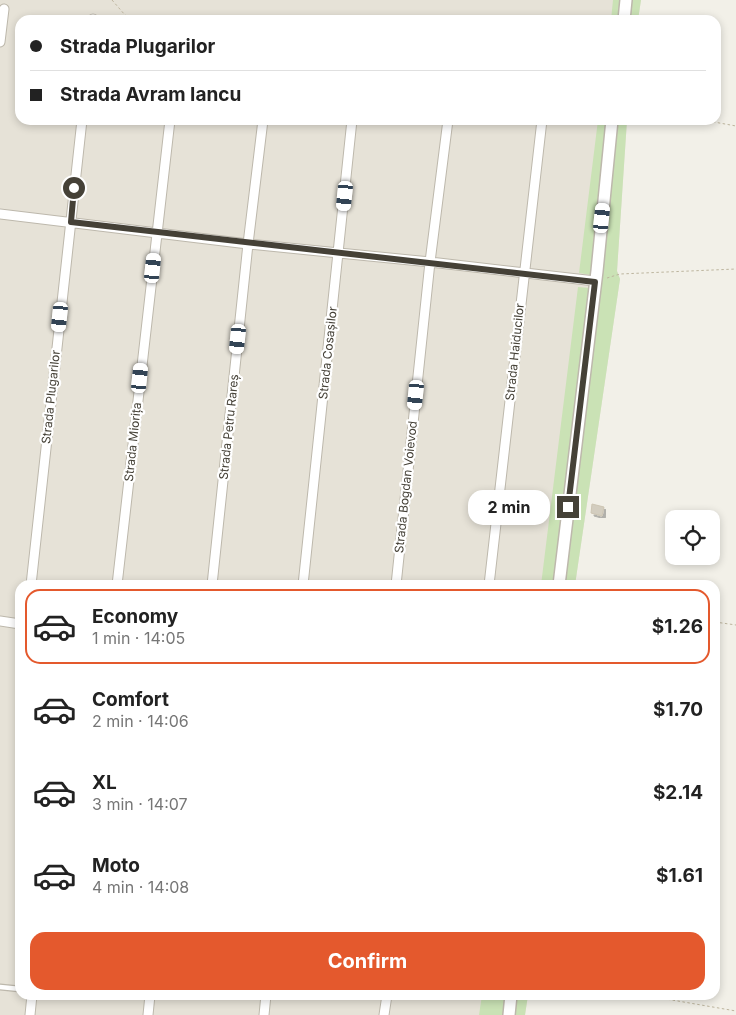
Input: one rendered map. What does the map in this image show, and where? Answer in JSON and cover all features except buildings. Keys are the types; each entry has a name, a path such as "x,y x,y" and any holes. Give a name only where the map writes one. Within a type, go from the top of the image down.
{"street":[{"path":"624,15 626,0"},
{"path":"0,42 4,9"},
{"name":"Strada Plugarilor","path":"32,580 81,125"},
{"name":"Strada Miorița","path":"118,580 169,125"},
{"name":"Strada Petru Rareș","path":"213,580 262,125"},
{"name":"Strada Cosașilor","path":"304,580 352,125"},
{"name":"Strada Bogdan Voievod","path":"397,580 430,262 447,125"},
{"name":"Strada Haiducilor","path":"490,580 541,125"},
{"path":"560,580 611,125"},
{"path":"0,214 248,244 430,262 595,282"},
{"path":"0,621 15,623"},
{"path":"30,1015 32,1000"},
{"path":"148,1015 150,1000"},
{"path":"264,1015 266,1000"},
{"path":"384,1015 386,1000"},
{"path":"508,1015 510,1000"}],"lane":[{"path":"0,987 15,988"}],"path":[{"path":"112,0 125,15"},
{"path":"721,123 736,126"},
{"path":"595,282 620,274 736,269"},
{"path":"720,623 736,626"},
{"path":"672,1000 736,1011"}],"shaded area":[{"path":"0,0 641,0 639,15 15,15 15,125 627,125 617,271 620,279 576,580 15,580 15,1000 527,1000 525,1015 0,1015"}],"green space":[{"path":"613,0 622,0 620,15 612,15"},
{"path":"630,0 641,0 639,15 628,15"},
{"path":"597,125 608,125 591,275 579,273"},
{"path":"616,125 627,125 617,271 620,279 576,580 564,580"},
{"path":"578,287 590,288 556,580 542,580"},
{"path":"481,1000 507,1000 505,1015 479,1015"},
{"path":"514,1000 527,1000 525,1015 513,1015"}],"route":[{"path":"74,188 71,222 248,244 430,262 595,282 568,507"}]}
